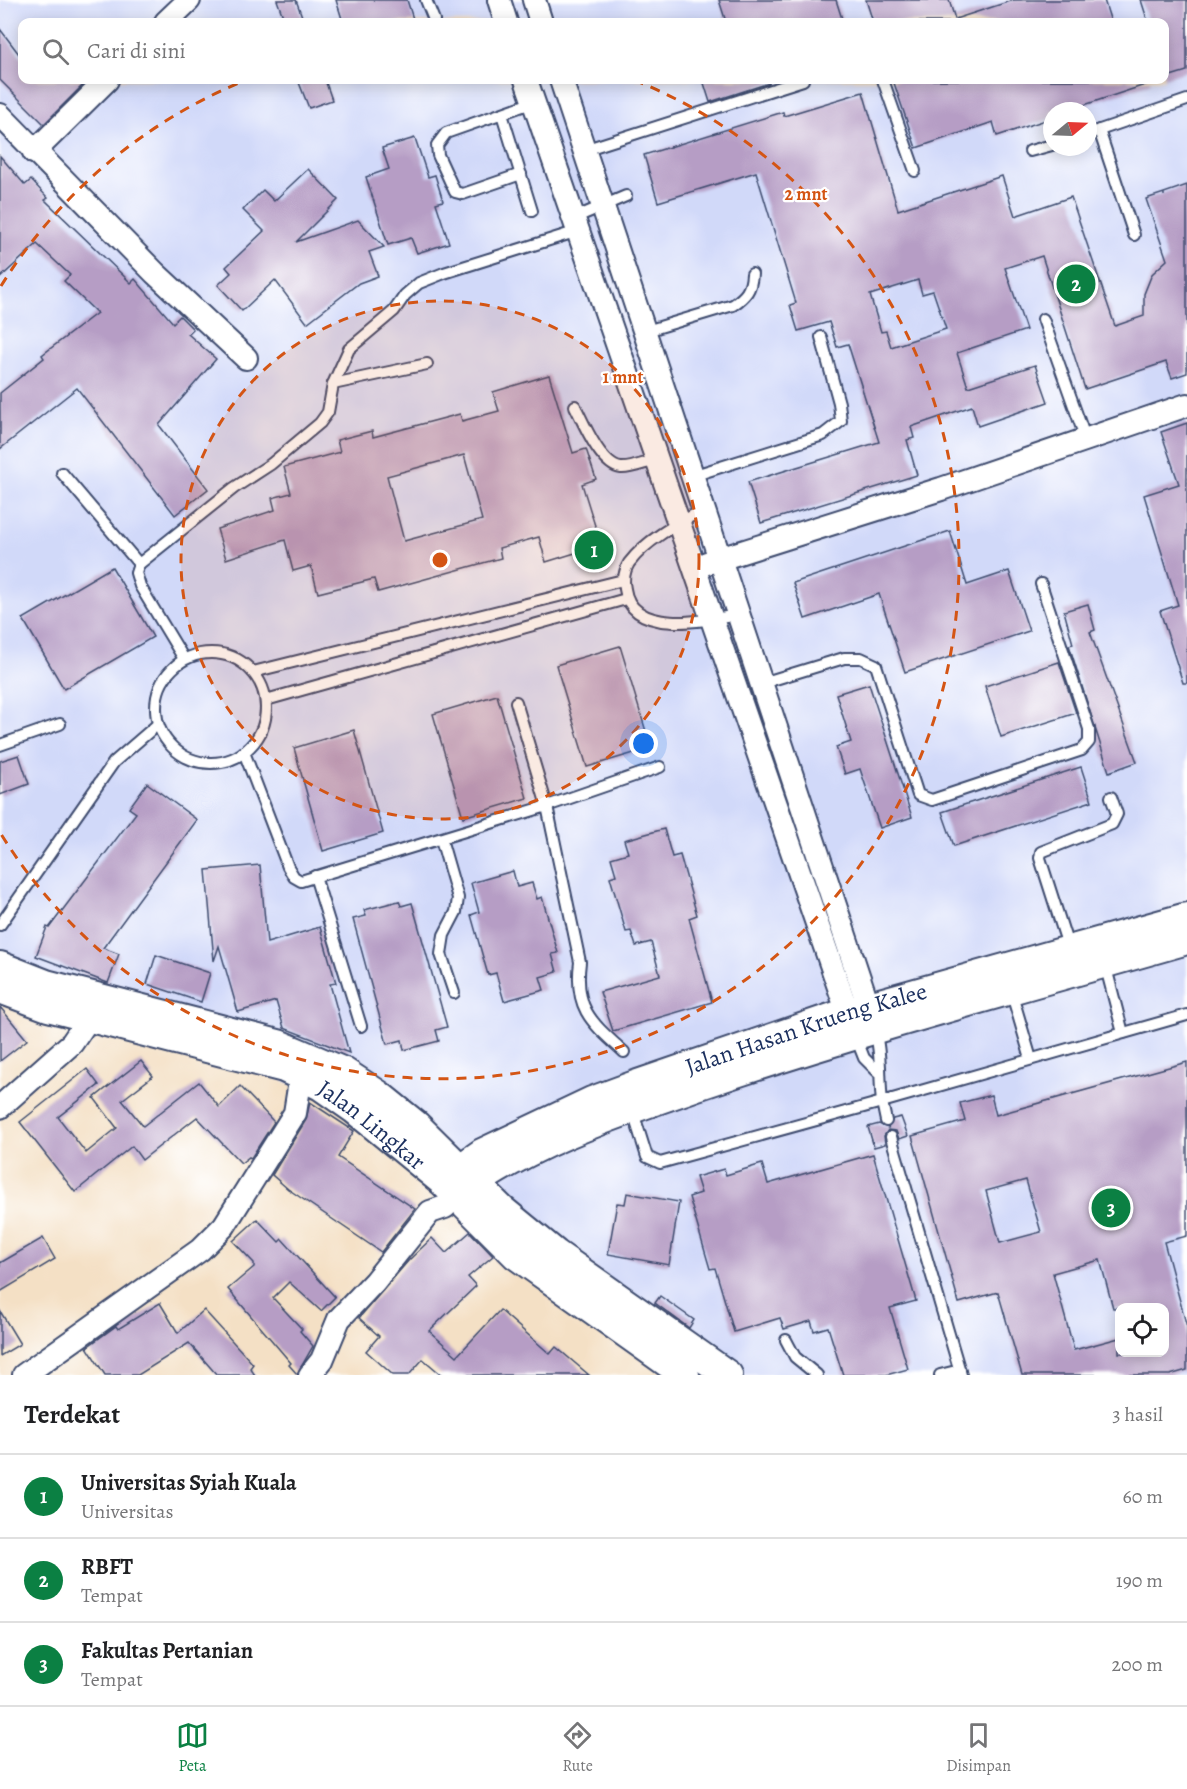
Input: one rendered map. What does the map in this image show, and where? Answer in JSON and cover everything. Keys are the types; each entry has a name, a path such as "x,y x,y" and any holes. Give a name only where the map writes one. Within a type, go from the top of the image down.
{"street":[{"path":"170,18 189,0"},
{"path":"499,0 505,18"},
{"path":"534,0 540,18"},
{"path":"34,152 104,84"},
{"path":"527,84 678,523 862,1020"},
{"path":"562,84 604,206 642,332 721,559 862,1020"},
{"path":"0,115 155,273 246,358"},
{"path":"695,567 941,489 1187,405"},
{"name":"Jalan Hasan Krueng Kalee","path":"458,1182 632,1109 806,1048 862,1020 1011,990 1072,961 1187,917"},
{"name":"Jalan Hasan Krueng Kalee","path":"458,1182 482,1153 592,1101 862,1020 1072,961 1105,964 1187,940"},
{"path":"0,966 46,984 231,1030 317,1059 379,1095 458,1182 501,1209 556,1254 728,1375"},
{"name":"Jalan Lingkar","path":"0,989 48,1007 285,1068 301,1075 458,1182 516,1255 686,1375"},
{"path":"0,1107 72,1043 89,1018"},
{"path":"24,1375 200,1250 224,1226 295,1113 301,1075"},
{"path":"310,1375 322,1360 339,1319 374,1282 430,1212 445,1207 458,1182"}],"lane":[{"path":"426,0 433,18"},
{"path":"584,150 790,84"},
{"path":"884,84 915,171"},
{"path":"1134,235 1099,130 1187,100"},
{"path":"521,174 464,194 455,192 438,155 437,145 446,133 534,102"},
{"path":"501,114 532,211"},
{"path":"1030,151 1043,147"},
{"path":"184,659 140,586 136,573 139,564 234,488 271,464 320,423 328,412 333,384 349,348 394,311 405,295 419,283 576,224 604,206 626,196"},
{"path":"642,332 733,305 746,296 751,286 752,274"},
{"path":"1043,319 1086,440"},
{"path":"692,476 823,435 841,421 839,403 821,337"},
{"path":"333,384 427,364"},
{"path":"575,406 600,452 614,467 623,469 657,460"},
{"path":"62,473 139,564"},
{"path":"703,510 678,523 643,548 628,565 623,580 626,599 635,610 664,621 714,619 737,615"},
{"path":"253,672 623,580"},
{"path":"759,684 844,658 861,658 876,665 918,795 925,799 932,800 1082,750 1089,742 1089,729 1041,584"},
{"path":"266,700 626,599"},
{"path":"202,653 221,653 239,660 253,672 266,700 265,720 258,738 244,752 229,760 212,764 194,761 172,746 158,724 155,705 159,687 169,670 184,659 202,653"},
{"path":"516,702 547,806 580,962 577,985 585,1014 624,1052"},
{"path":"0,745 60,724"},
{"path":"0,925 114,762 158,724"},
{"path":"244,752 288,867 294,877 301,881 547,806 660,767"},
{"path":"1072,961 1040,858 1041,852 1112,825 1117,814 1111,797"},
{"path":"441,839 458,898 456,912 444,934 441,954 454,993"},
{"path":"315,876 361,1026"},
{"path":"1105,964 1123,1033"},
{"path":"1011,990 1031,1059"},
{"path":"632,1109 647,1157 660,1163 1187,1014"},
{"path":"862,1020 881,1050 879,1072 886,1121"},
{"path":"862,1020 864,1058 879,1072"},
{"path":"891,1137 960,1372 940,1375"},
{"path":"786,1340 795,1357 816,1375"}],"shaded area":[{"path":"0,0 1187,0 1187,1375 736,1375 676,1334 449,1152 13,964 0,954"}],"building":[{"path":"277,0 296,0 303,18 284,18"},
{"path":"336,0 407,0 413,18 342,18"},
{"path":"719,0 836,0 842,18 725,18"},
{"path":"866,0 949,0 955,18 872,18"},
{"path":"1014,0 1104,0 1110,18 958,18"},
{"path":"1141,0 1187,0 1187,71 1169,76 1169,18 1147,18"},
{"path":"0,29 18,53 18,84 84,84 44,124 0,80"},
{"path":"300,84 326,84 332,100 309,108"},
{"path":"704,84 766,84 710,102"},
{"path":"894,84 1148,84 1093,102 1043,102 1043,121 997,136 993,122 916,148"},
{"path":"863,92 898,210 1002,176 1015,216 1071,197 1115,326 1144,316 1144,294 1152,274 1167,260 1146,199 1187,185 1187,373 1172,378 1166,362 1085,389 1042,256 1005,268 1026,330 957,353 968,387 1035,365 1048,402 978,426 972,406 911,427 914,438 907,440 917,475 761,523 748,482 879,442 848,344 837,347 829,322 798,331 790,305 796,303 756,172 658,202 644,155 783,112 784,116","holes":["918,280 922,294 933,291 946,329 891,347 886,331 881,332 870,295"]},
{"path":"415,138 428,177 435,175 443,201 436,203 449,243 417,253 411,238 388,245 366,177 389,169 382,148"},
{"path":"0,156 25,185 31,180 48,198 45,200 131,283 135,279 173,323 180,316 193,329 188,334 216,359 159,425 208,489 175,515 77,388 0,449 0,393 44,358 42,355 97,313 64,281 70,275 37,244 0,278"},
{"path":"308,169 338,200 296,242 358,220 384,247 369,252 378,276 359,283 307,323 275,280 242,311 218,285 231,273 226,267 264,231 243,210 263,190 274,201"},
{"path":"549,375 573,453 586,449 596,479 582,484 601,545 546,562 539,537 499,548 501,558 378,592 374,579 318,593 311,566 293,571 285,540 226,559 217,529 275,510 272,498 291,493 284,467 340,452 337,440 372,431 373,437 460,414 462,421 499,411 493,392","holes":["464,455 482,520 404,541 387,476"]},
{"path":"1187,423 1187,683 1183,683 1160,611 1178,605 1144,495 1179,484 1161,432"},
{"path":"950,531 967,585 1009,571 1029,631 905,672 879,594 805,619 793,583"},
{"path":"112,567 153,637 64,689 23,619"},
{"path":"1088,604 1095,630 1090,632 1137,762 1109,772 1069,645 1073,644 1064,611"},
{"path":"620,646 651,748 587,767 556,665"},
{"path":"1059,662 1076,713 1001,737 985,686"},
{"path":"869,684 912,817 880,828 860,769 845,774 836,747 851,742 836,694"},
{"path":"497,695 527,798 463,817 433,714"},
{"path":"354,730 383,833 323,851 294,748"},
{"path":"19,755 29,784 0,795 0,761"},
{"path":"1081,767 1092,801 954,846 942,812"},
{"path":"147,783 197,820 103,948 119,954 108,983 36,956 47,927 49,928 136,813 129,808"},
{"path":"664,829 672,857 680,855 697,915 689,918 712,1002 613,1031 600,992 660,975 651,942 636,946 631,931 626,932 610,877 616,875 611,858 628,853 624,840"},
{"path":"260,865 267,943 320,927 336,983 330,984 349,1053 284,1028 276,1001 238,1012 219,946 214,961 206,870"},
{"path":"513,871 517,887 532,883 537,899 542,897 558,953 552,954 557,972 540,977 544,990 504,1001 496,973 488,975 471,915 479,912 471,883"},
{"path":"399,901 401,906 412,903 447,1027 436,1030 439,1041 404,1050 402,1040 387,1044 353,919 366,916 364,910"},
{"path":"156,955 210,973 201,1002 147,984"},
{"path":"0,1007 27,1040 0,1061"},
{"path":"141,1061 153,1076 122,1100 143,1126 199,1082 219,1107 240,1086 274,1122 251,1158 241,1163 197,1117 142,1160 132,1146 75,1192 20,1122 87,1069 99,1085 58,1117 86,1153 117,1128 94,1098"},
{"path":"1187,1062 1187,1236 1164,1242 1187,1327 1187,1370 1170,1375 1022,1375 998,1292 959,1303 912,1136 965,1121 960,1103 991,1095 996,1115","holes":["1026,1180 1041,1232 1000,1243 986,1191"]},
{"path":"310,1102 354,1131 338,1157 415,1209 381,1252 288,1189 272,1175 306,1120"},
{"path":"901,1117 908,1136 899,1139 896,1131 888,1130 884,1136 885,1144 874,1147 868,1127 879,1124 888,1128 893,1119"},
{"path":"873,1154 916,1301 890,1308 908,1369 886,1375 843,1375 828,1327 814,1331 811,1321 784,1329 780,1318 734,1332 715,1268 710,1269 689,1197 701,1193 696,1177 724,1169 726,1175 762,1164 768,1184"},
{"path":"627,1193 679,1202 669,1265 608,1254 617,1203 625,1204"},
{"path":"257,1219 279,1242 282,1239 335,1297 321,1311 289,1282 273,1298 302,1329 300,1331 313,1346 297,1374 289,1365 291,1363 228,1289 254,1267 254,1263 233,1241"},
{"path":"470,1232 493,1256 468,1277 476,1286 429,1331 457,1356 500,1310 550,1354 556,1347 589,1375 442,1375 423,1359 409,1375 393,1375 366,1351 379,1336 359,1318 409,1260 432,1238 446,1253"},
{"path":"43,1238 55,1259 0,1292 0,1263"},
{"path":"660,1296 694,1320 689,1328 655,1303"},
{"path":"160,1303 178,1333 204,1310 253,1364 250,1368 255,1375 217,1375 189,1343 138,1375 105,1375 87,1347 116,1326 118,1329"},
{"path":"0,1311 20,1344 0,1356"}],"place":[{"name":"RBFT","path":"1076,284"},
{"name":"Universitas Syiah Kuala","path":"594,550"},
{"name":"Fakultas Pertanian","path":"1111,1208"}]}
